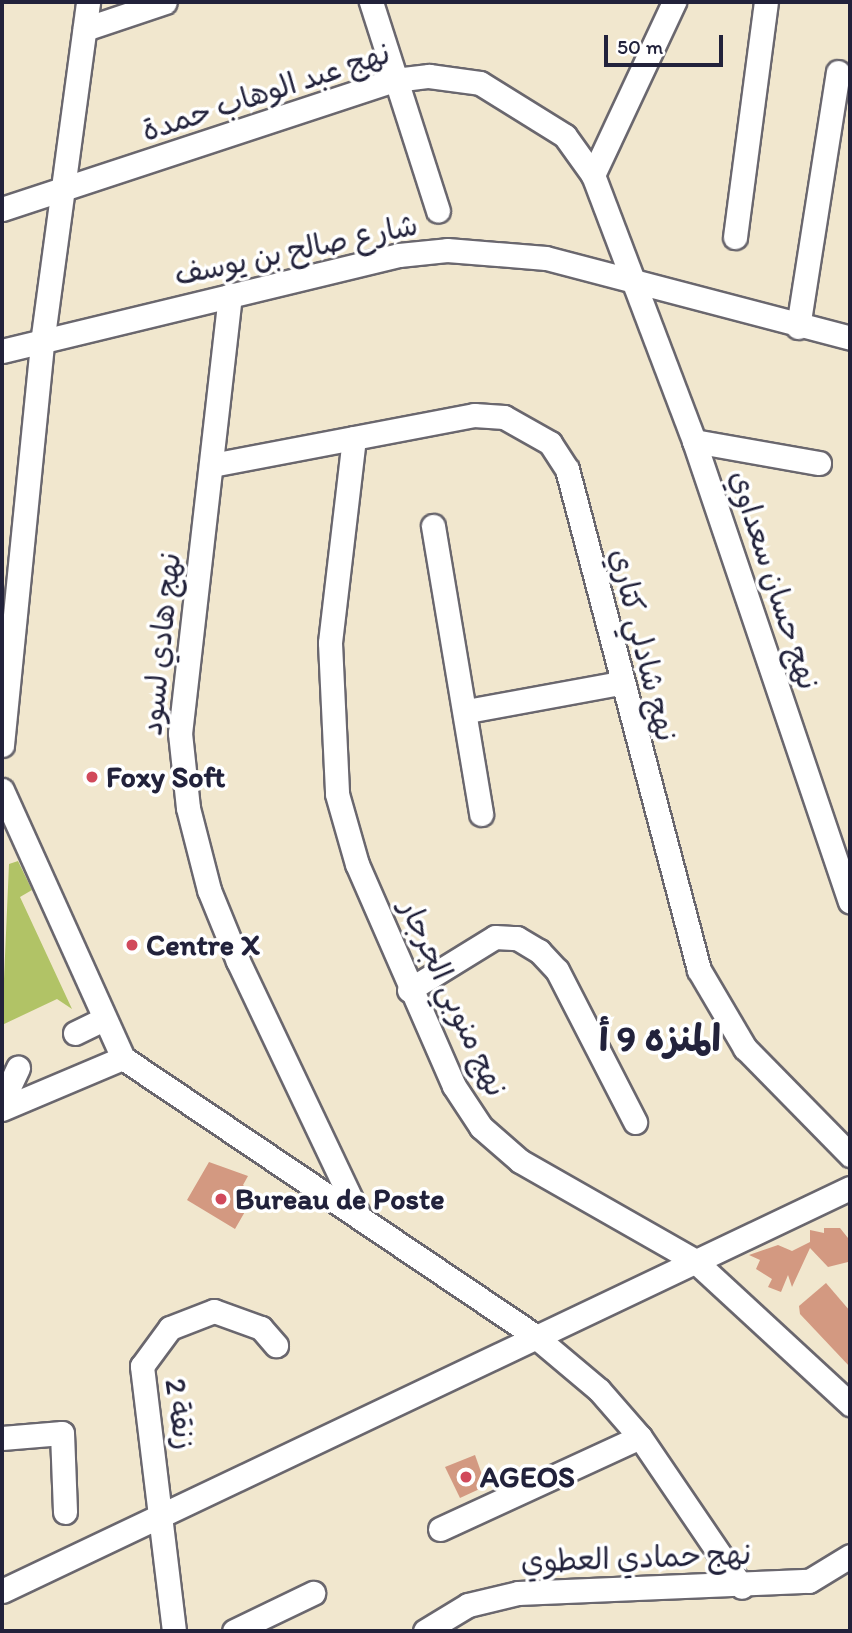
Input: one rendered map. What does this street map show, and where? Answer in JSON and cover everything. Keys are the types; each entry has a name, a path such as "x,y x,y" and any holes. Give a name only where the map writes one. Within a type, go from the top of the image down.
{"street":[{"path":"2,745 10,597 88,2"},
{"path":"85,30 165,2"},
{"path":"371,2 438,211"},
{"path":"593,175 674,2"},
{"path":"735,237 766,2"},
{"path":"799,327 838,72"},
{"name":"نهج عبد الوهاب حمدة","path":"2,209 64,191 395,80 429,76 501,94 565,136 593,175 634,281"},
{"name":"شارع صالح بن يوسف","path":"2,351 399,255 447,250 546,258 799,327 850,338"},
{"name":"نهج حسان سعداوي","path":"634,281 694,441 850,901"},
{"name":"نهج هادي لسود","path":"230,295 180,733 188,807 209,890 238,961 359,1216"},
{"name":"نهج شادلي كتاري","path":"212,465 474,415 504,417 550,443 567,469 620,683 699,970 745,1048 850,1155"},
{"name":"نهج منوبي الجرجار","path":"354,438 330,643 330,722 337,794 357,864 409,990 454,1086 481,1127 520,1161 695,1261 850,1404"},
{"path":"694,441 819,463"},
{"path":"433,526 467,711 481,814"},
{"path":"467,711 620,683"},
{"path":"2,790 123,1058 536,1337 599,1390 640,1437 742,1587"},
{"path":"409,990 495,937 517,938 539,951 557,970 635,1122"},
{"path":"75,1033 104,1019"},
{"path":"2,1109 123,1058"},
{"path":"2,1102 18,1068"},
{"path":"2,1591 850,1188"},
{"name":"زنقة 2","path":"174,1631 163,1513 143,1390 142,1366 151,1346 190,1315 214,1311 261,1328 275,1345"},
{"path":"2,1438 62,1433 65,1512"},
{"path":"440,1529 640,1437"},
{"name":"نهج حمادي العطوي","path":"425,1631 468,1605 518,1593 742,1587 809,1581 850,1556"},
{"path":"234,1631 313,1593"}],"green space":[{"path":"18,861 32,890 20,897 72,1009 57,999 2,1025 9,864"}],"building":[{"path":"209,1162 248,1176 243,1185 254,1196 235,1229 187,1200"},
{"path":"824,1228 840,1228 848,1238 848,1262 828,1267 810,1248 792,1287 788,1275 781,1292 768,1287 772,1279 756,1269 760,1260 749,1255 778,1245 792,1251 810,1242 810,1230 824,1233"},
{"path":"826,1283 850,1311 850,1367 800,1314 799,1306"},
{"name":"AGEOS","path":"475,1455 486,1486 460,1498 445,1467"}],"place":[{"name":"Foxy Soft","path":"92,777"},
{"name":"Centre X","path":"132,945"},
{"name":"Bureau de Poste","path":"221,1199"},
{"name":"AGEOS","path":"466,1477"}],"district":[{"name":"المنزه 9 أ","path":"660,1038"}]}
